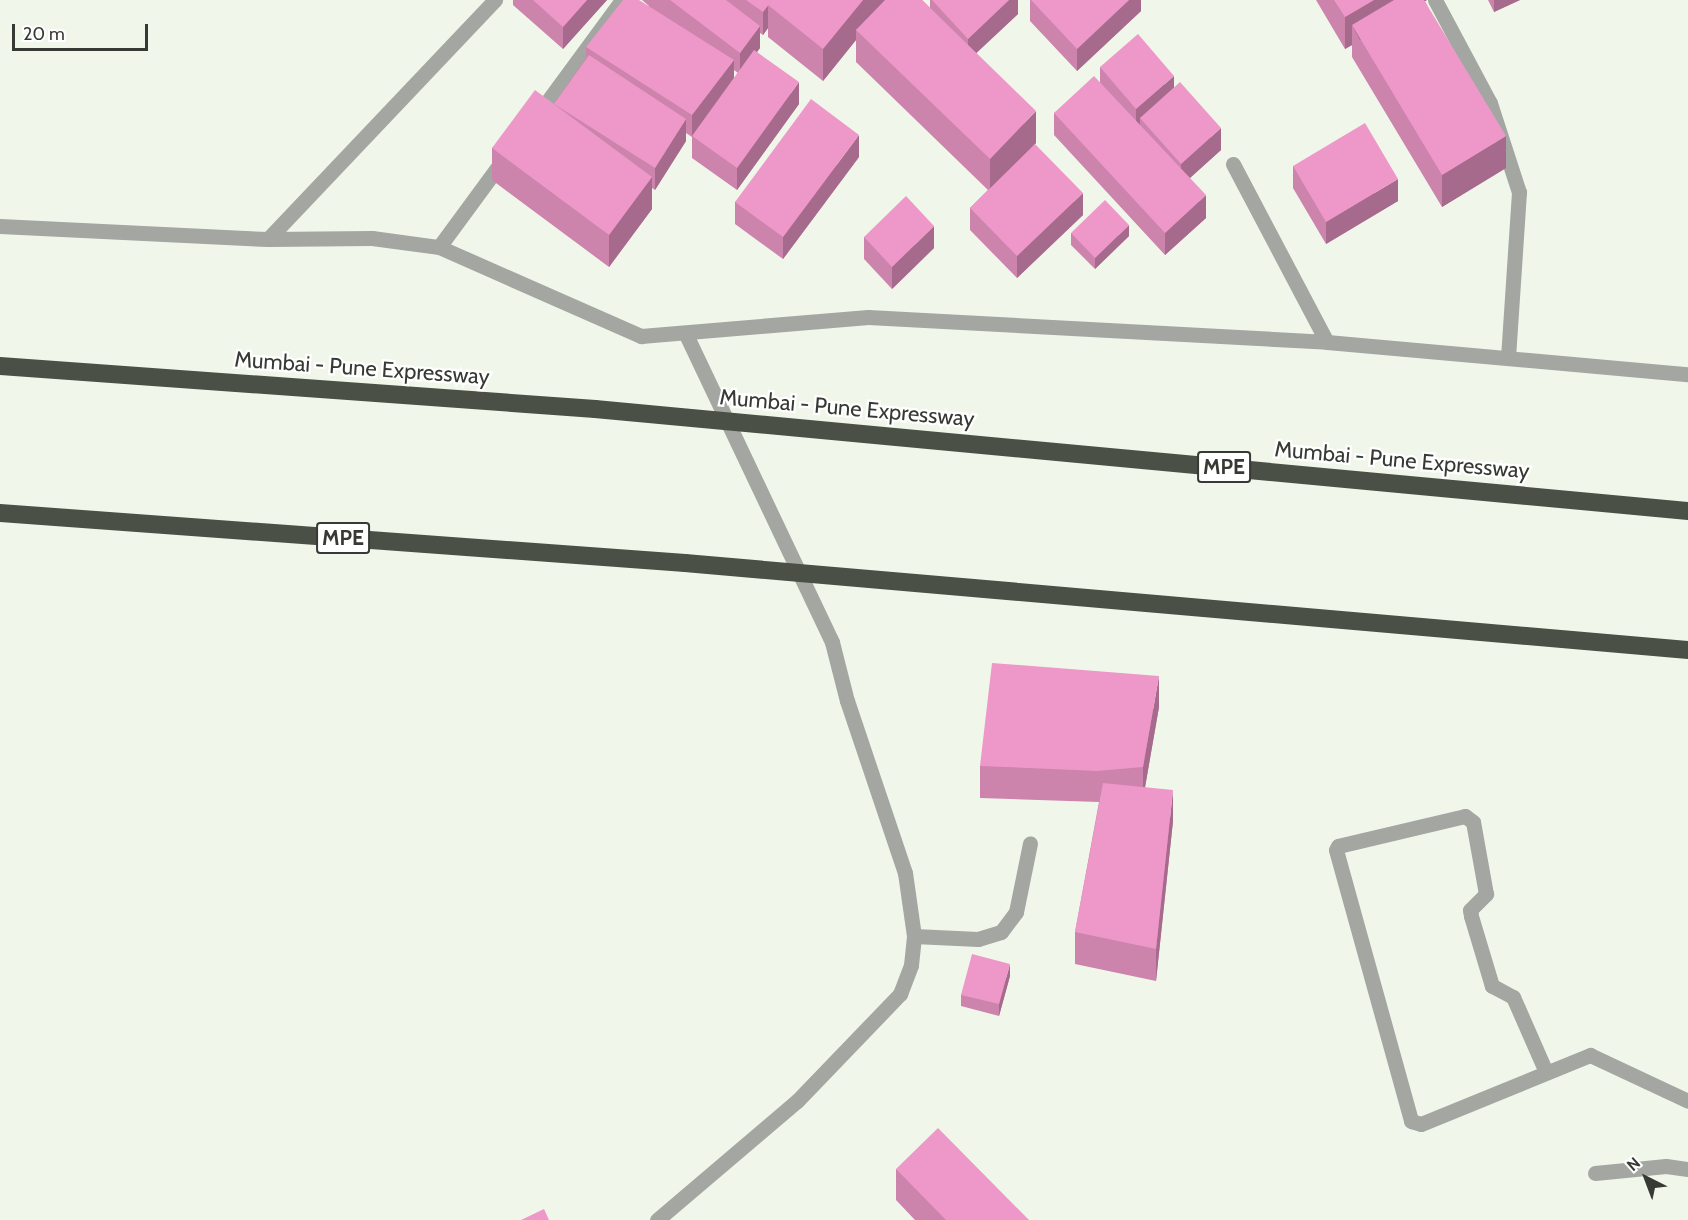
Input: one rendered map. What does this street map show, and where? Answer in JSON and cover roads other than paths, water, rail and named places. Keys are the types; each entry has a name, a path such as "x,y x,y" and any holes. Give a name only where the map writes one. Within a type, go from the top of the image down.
{"highway":[{"name":"Mumbai - Pune Expressway","path":"0,366 594,409 1688,511"},
{"name":"MPE","path":"0,513 686,563 1688,650"}],"street":[{"path":"268,239 495,0"},
{"path":"439,247 622,0"},
{"path":"1435,0 1490,103 1519,192 1508,357"},
{"path":"1233,164 1327,342"},
{"path":"0,226 268,239 372,238 439,247 641,336 868,317 1327,342 1688,374"},
{"path":"657,1220 797,1101 900,994 911,964 914,936 905,873 847,701 832,642 684,333"},
{"path":"1545,1072 1513,997 1492,986 1471,916 1470,910 1486,894 1473,822 1465,816 1338,846 1336,850 1411,1121 1421,1124 1590,1055 1688,1101"},
{"path":"914,936 978,939 1001,932 1016,912 1030,843"},
{"path":"1595,1173 1666,1166 1688,1169"}]}
